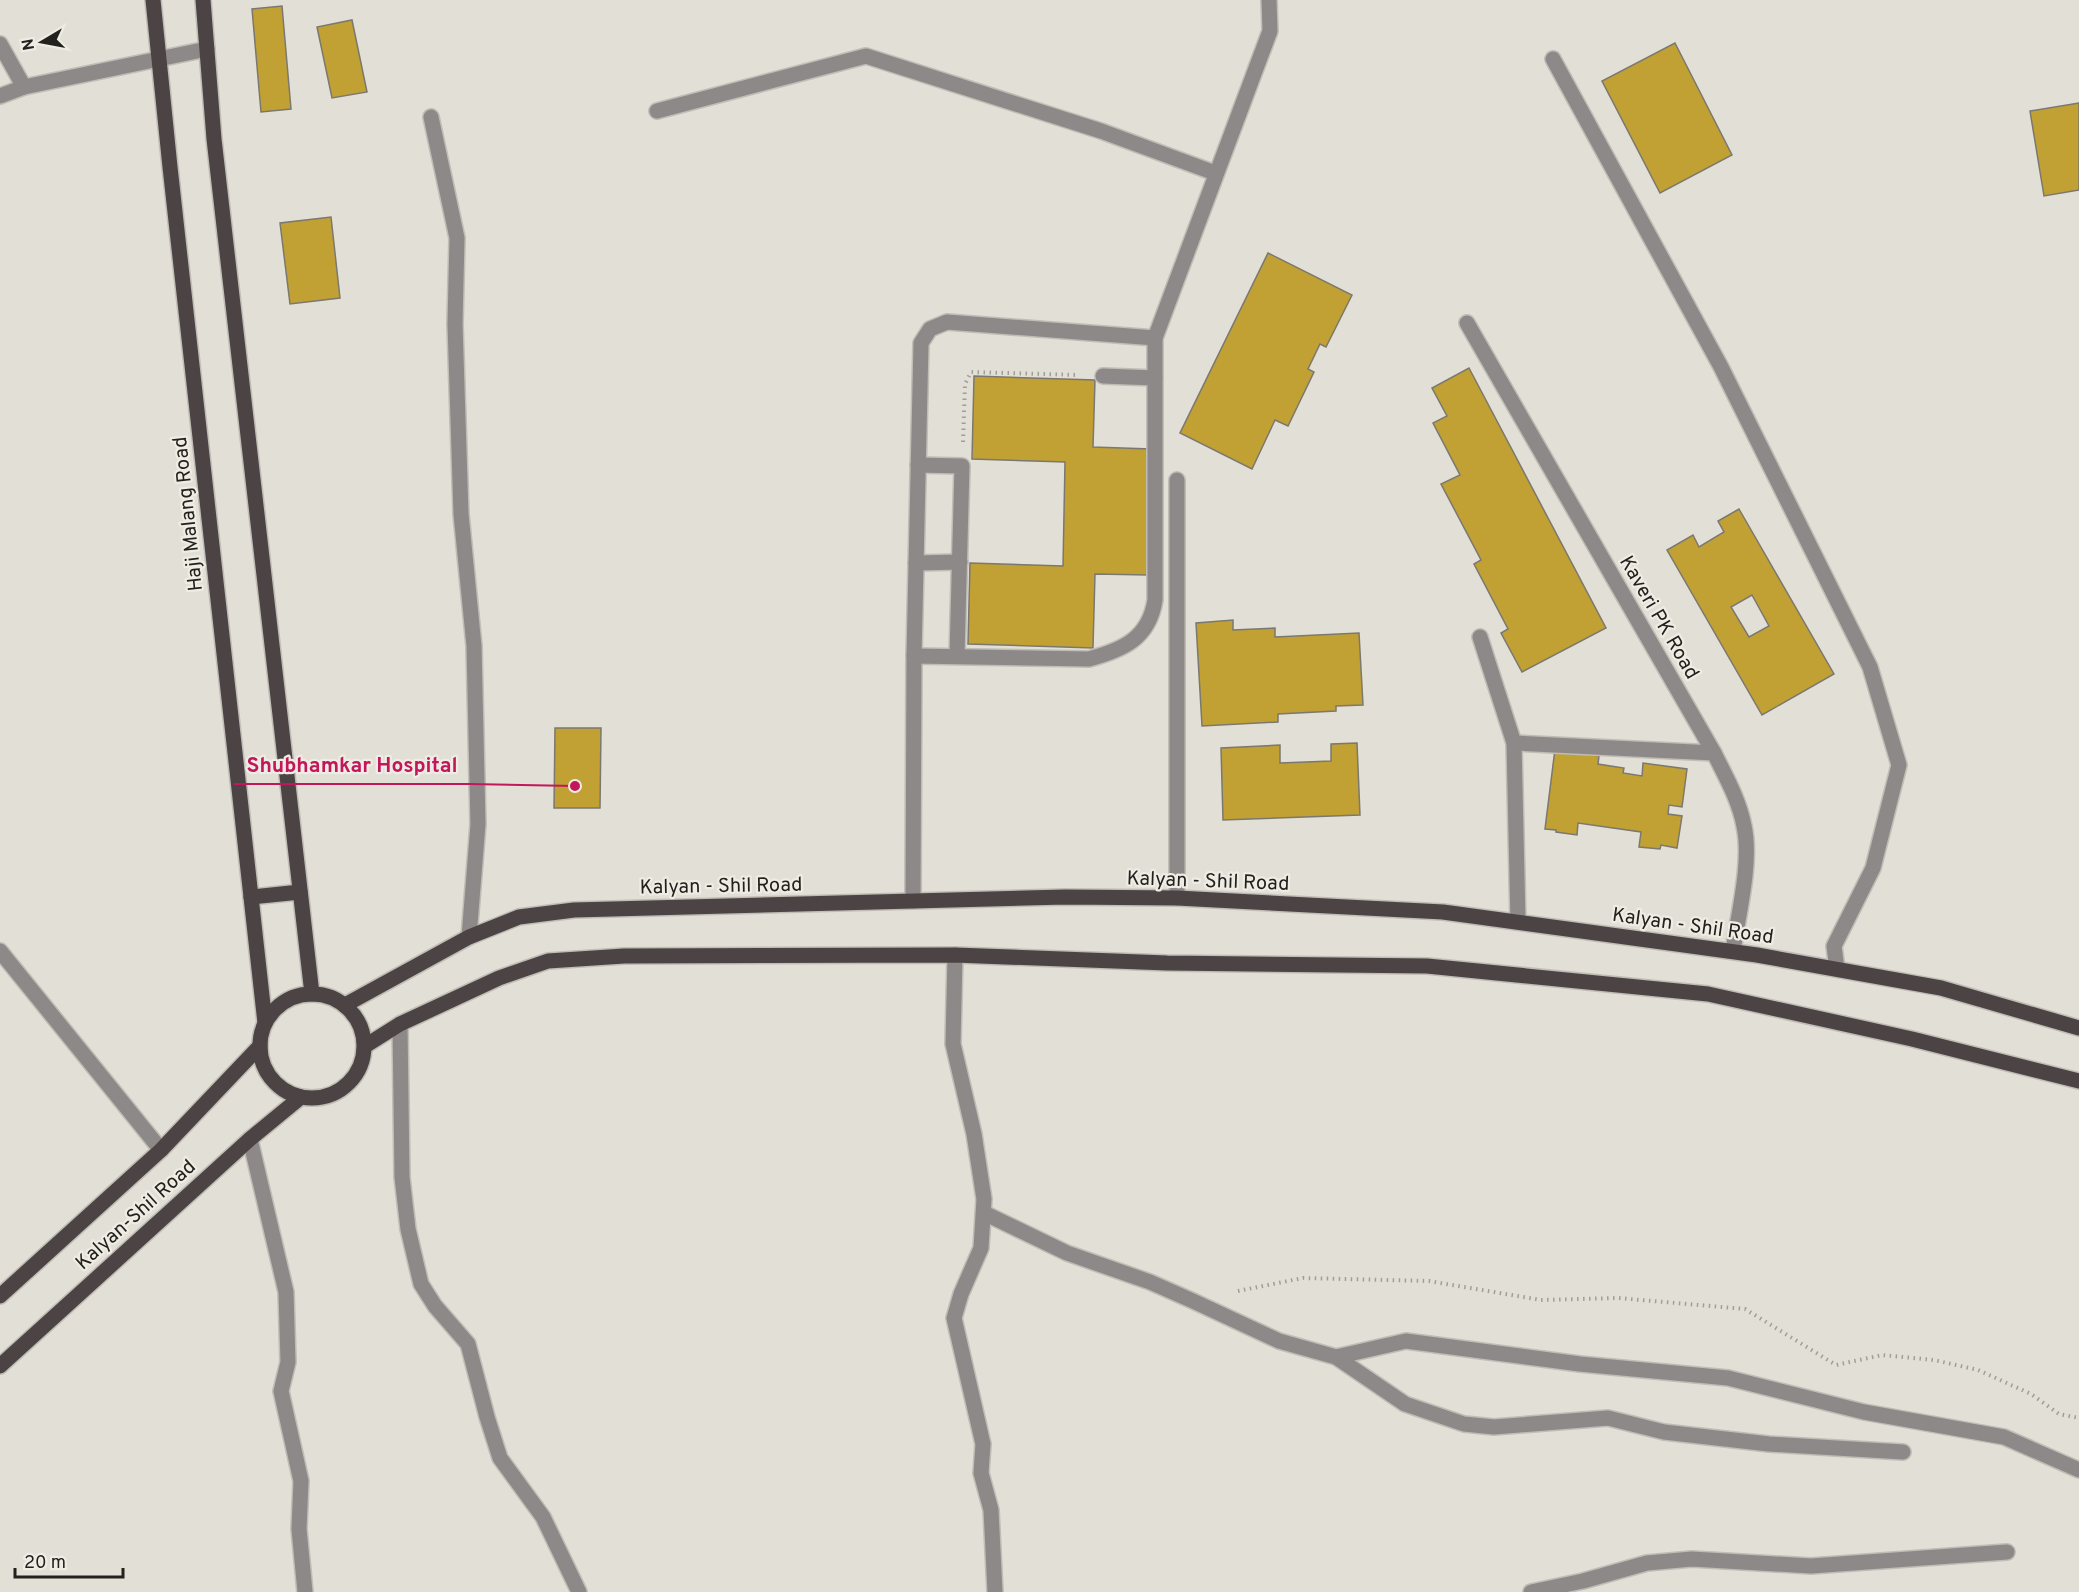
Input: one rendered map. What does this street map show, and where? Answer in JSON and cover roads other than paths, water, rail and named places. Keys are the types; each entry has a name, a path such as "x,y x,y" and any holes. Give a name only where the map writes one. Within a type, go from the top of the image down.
{"main road":[{"name":"Haji Malang Road","path":"153,0 265,1023"},
{"path":"203,0 214,140 312,994"},
{"path":"251,897 300,892"},
{"name":"Kalyan - Shil Road","path":"345,1005 469,937 519,917 574,910 1065,897 1176,898 1443,912 1733,951 1941,988 2079,1028"},
{"path":"365,1046 399,1024 499,978 548,961 624,956 955,955 1167,963 1427,966 1707,994 1912,1039 2079,1081"},
{"path":"312,994 324,995 345,1005 359,1022 365,1046 360,1069 345,1087 325,1098 301,1097 280,1088 265,1069 260,1046 265,1023 279,1005 300,995 312,994"},
{"name":"Kalyan-Shil Road","path":"0,1296 161,1150 260,1046"},
{"name":"Kalyan-Shil Road","path":"0,1366 250,1139 301,1097"}],"street":[{"path":"914,656 1089,659 1111,653 1133,641 1144,630 1153,614 1155,600 1155,338 1270,31 1269,0"},
{"path":"0,44 24,87"},
{"path":"0,96 24,87 207,49"},
{"path":"657,111 866,56 1101,131 1215,173"},
{"path":"1553,59 1721,367 1870,668 1899,765 1873,868 1834,946 1837,969"},
{"path":"431,117 458,238 455,324 461,514 474,646 478,812 469,937"},
{"path":"913,901 914,656 921,343 930,329 947,322 1155,338"},
{"name":"Kaveri PK Road","path":"1467,323 1714,753 1736,798 1745,828 1746,858 1733,951"},
{"path":"1103,376 1155,378"},
{"path":"918,465 962,466 957,656"},
{"path":"1176,898 1177,480"},
{"path":"916,563 960,562"},
{"path":"1480,636 1514,743 1518,921"},
{"path":"1514,743 1714,753"},
{"path":"0,951 161,1150"},
{"path":"955,955 953,1044 974,1134 984,1199 984,1214 981,1248 961,1294 954,1318 983,1444 981,1473 991,1510 994,1592"},
{"path":"399,1024 402,1177 408,1229 421,1284 435,1306 468,1344 486,1417 500,1458 543,1517 579,1592"},
{"path":"250,1139 286,1292 288,1362 281,1391 301,1481 299,1529 305,1592"},
{"path":"984,1214 1067,1253 1150,1282 1279,1341 1335,1357 1405,1404 1464,1424 1494,1427 1608,1418 1676,1434 1769,1444 1903,1452"},
{"path":"1335,1357 1406,1341 1580,1364 1728,1378 1864,1412 2004,1437 2079,1470"},
{"path":"1531,1592 1583,1581 1647,1563 1692,1559 1811,1566 2007,1552"}],"place":[{"name":"Shubhamkar Hospital","path":"575,786"}]}
